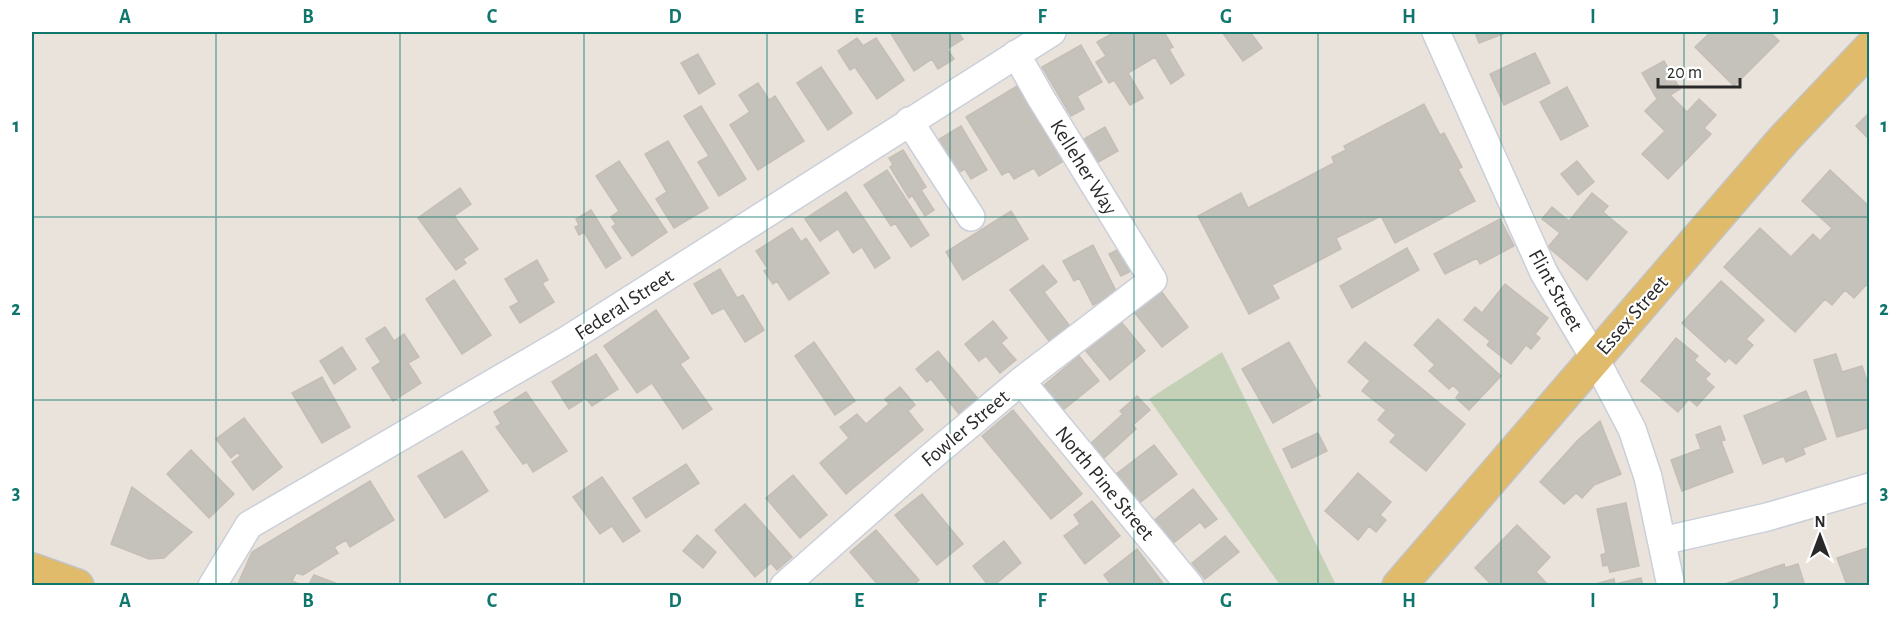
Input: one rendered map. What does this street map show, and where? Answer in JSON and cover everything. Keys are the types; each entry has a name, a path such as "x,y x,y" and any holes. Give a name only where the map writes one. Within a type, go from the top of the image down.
{"main road":[{"name":"Essex Street","path":"1399,585 1784,139 1869,48"}],"street":[{"name":"Federal Street","path":"212,585 249,525 567,340 1052,32"},
{"name":"Flint Street","path":"1436,32 1544,273 1595,359 1632,429 1648,477 1671,585"},
{"name":"Kelleher Way","path":"1016,54 1153,280"},
{"path":"909,122 971,218"},
{"name":"Fowler Street","path":"784,585 910,474 1021,381 1153,280"},
{"name":"North Pine Street","path":"1021,381 1190,585"},
{"path":"1662,541 1767,517 1869,487"}],"green space":[{"path":"1222,352 1336,585 1280,585 1149,399"}],"building":[{"path":"890,32 958,32 963,39 947,49 954,59 938,69 932,59 914,71"},
{"path":"1115,32 1164,32 1173,47 1169,49 1184,75 1171,84 1155,57 1128,73 1143,98 1130,105 1114,80 1109,83 1096,62 1106,56 1097,42"},
{"path":"1222,32 1250,32 1262,48 1243,61"},
{"path":"1475,32 1508,32 1479,43"},
{"path":"1711,32 1770,32 1779,41 1734,86 1695,47"},
{"path":"857,38 863,46 876,38 904,80 877,99 855,67 850,70 838,51"},
{"path":"1081,45 1102,82 1077,96 1084,109 1071,116 1042,67"},
{"path":"1535,53 1550,83 1504,105 1490,74"},
{"path":"698,54 715,84 699,94 681,63"},
{"path":"1664,61 1680,89 1670,95 1687,112 1699,99 1716,115 1704,128 1711,134 1668,179 1642,154 1665,131 1645,111 1657,99 1642,73"},
{"path":"821,67 852,113 828,130 797,83"},
{"path":"758,83 769,100 775,96 804,141 758,170 730,125 750,112 739,95"},
{"path":"1017,86 1051,143 1056,140 1067,159 1039,176 1034,168 1014,179 1009,171 1002,175 966,117"},
{"path":"1567,87 1588,126 1561,140 1540,102"},
{"path":"1424,104 1440,135 1444,133 1462,167 1458,169 1475,201 1395,243 1381,216 1336,238 1341,249 1272,285 1279,298 1249,314 1198,216 1241,193 1248,208 1334,163 1332,157 1346,150 1344,146"},
{"path":"701,106 746,179 719,196 698,162 709,156 684,116"},
{"path":"1870,112 1870,140 1856,126"},
{"path":"961,126 987,170 971,179 965,169 952,176 933,143"},
{"path":"1105,127 1118,151 1084,170 1070,147"},
{"path":"668,141 708,208 674,228 656,199 667,192 645,154"},
{"path":"903,150 926,187 921,190 934,210 925,216 912,195 909,198 890,167 893,165 889,158"},
{"path":"619,161 667,232 632,256 612,227 616,224 611,217 619,211 596,176"},
{"path":"1577,161 1594,182 1578,195 1561,174"},
{"path":"887,170 929,235 911,247 895,223 891,226 864,185"},
{"path":"1830,170 1870,207 1870,287 1866,285 1854,298 1845,290 1832,305 1825,299 1795,332 1724,267 1760,228 1791,257 1813,234 1820,241 1832,228 1802,201"},
{"path":"460,188 471,204 454,216 478,249 463,259 466,263 456,270 418,218"},
{"path":"846,192 890,258 875,268 862,247 853,253 838,229 820,241 805,219"},
{"path":"1592,193 1608,206 1603,212 1627,232 1587,280 1548,247 1560,233 1542,219 1552,207 1569,221"},
{"path":"591,210 621,258 606,268 584,232 579,235 575,227 579,225 576,219"},
{"path":"1011,211 1028,239 963,280 946,252"},
{"path":"1500,219 1514,246 1480,264 1477,258 1445,274 1434,254"},
{"path":"792,228 801,242 806,238 829,273 789,300 777,281 773,284 764,271 768,269 756,251"},
{"path":"1093,245 1117,293 1093,305 1079,278 1074,281 1063,261"},
{"path":"1121,248 1133,270 1121,276 1109,254"},
{"path":"1407,248 1419,270 1352,308 1340,286"},
{"path":"537,260 548,280 542,283 554,302 520,323 510,307 519,302 505,279"},
{"path":"1043,265 1057,282 1044,292 1069,325 1049,341 1010,290"},
{"path":"720,269 737,298 743,295 764,330 745,342 724,308 712,314 694,284"},
{"path":"454,280 491,335 462,354 426,299"},
{"path":"1721,281 1764,320 1746,339 1753,345 1736,364 1729,358 1725,362 1682,323"},
{"path":"1505,284 1548,318 1535,334 1540,338 1531,349 1526,345 1511,364 1487,345 1490,341 1464,320 1475,307 1482,313"},
{"path":"1161,291 1188,327 1162,347 1134,312"},
{"path":"656,310 689,358 680,364 712,409 683,429 652,383 637,393 604,346"},
{"path":"1438,319 1501,376 1469,410 1456,398 1460,392 1453,385 1449,389 1429,371 1435,365 1414,345"},
{"path":"993,321 1007,338 1001,343 1016,360 1000,373 986,356 979,361 965,344"},
{"path":"1122,323 1145,351 1110,380 1086,351"},
{"path":"385,327 394,341 404,334 419,357 408,363 421,383 393,401 372,368 381,362 366,339"},
{"path":"1676,338 1698,356 1694,360 1710,374 1705,379 1714,387 1697,406 1689,399 1678,412 1641,381"},
{"path":"814,342 855,401 835,415 795,356"},
{"path":"1289,342 1320,396 1273,423 1242,369"},
{"path":"1365,342 1465,424 1426,471 1390,442 1396,435 1378,420 1386,410 1362,391 1370,381 1348,362"},
{"path":"342,347 356,369 334,384 320,361"},
{"path":"938,351 978,399 959,414 931,379 927,382 916,369"},
{"path":"596,354 618,389 592,406 586,398 569,409 552,382"},
{"path":"1836,354 1842,372 1862,366 1870,390 1870,427 1837,437 1814,360"},
{"path":"1079,356 1099,381 1063,410 1043,386"},
{"path":"322,377 350,427 322,443 292,393"},
{"path":"900,387 915,405 908,411 923,430 846,494 820,463 849,438 840,427 857,414 866,424 889,404 885,399"},
{"path":"1806,391 1826,439 1803,448 1805,454 1786,462 1784,456 1763,464 1744,416"},
{"path":"526,392 567,451 533,472 527,462 523,464 496,427 501,424 494,412"},
{"path":"1137,396 1150,410 1133,425 1136,429 1103,459 1090,444 1123,414 1120,411"},
{"path":"1013,410 1082,494 1051,519 982,436"},
{"path":"244,418 282,467 253,490 232,462 240,456 238,452 231,458 216,439"},
{"path":"1600,421 1621,474 1594,485 1582,498 1576,493 1564,504 1540,482 1578,440"},
{"path":"1720,426 1725,440 1721,441 1733,472 1682,491 1671,460 1701,449 1696,435"},
{"path":"1318,433 1327,451 1292,468 1283,449"},
{"path":"1154,445 1177,474 1138,504 1115,475"},
{"path":"191,450 234,494 209,518 167,474"},
{"path":"462,451 488,491 445,518 418,476"},
{"path":"686,464 699,483 646,518 633,498"},
{"path":"1358,473 1391,502 1380,515 1386,520 1376,532 1369,526 1358,540 1325,511"},
{"path":"793,475 827,515 800,538 766,498"},
{"path":"602,477 640,531 623,542 612,526 600,534 573,497"},
{"path":"370,481 394,520 350,547 346,540 334,547 338,553 303,575 296,573 292,581 304,586 237,586 252,552"},
{"path":"132,487 192,532 164,558 149,559 111,544"},
{"path":"1193,489 1217,519 1205,528 1200,522 1171,545 1152,522"},
{"path":"922,494 963,544 937,565 895,515"},
{"path":"1092,501 1120,536 1085,564 1064,536 1080,524 1074,515"},
{"path":"1626,503 1639,566 1610,572 1608,565 1603,566 1601,555 1606,553 1597,509"},
{"path":"745,504 792,557 777,570 771,563 755,577 715,530"},
{"path":"1517,525 1550,557 1536,572 1549,586 1493,586 1475,568"},
{"path":"876,530 919,580 913,586 879,586 850,552"},
{"path":"697,535 716,552 703,568 683,551"},
{"path":"1225,536 1239,552 1205,579 1192,563"},
{"path":"1004,541 1021,563 993,586 989,586 973,566"},
{"path":"1870,547 1870,586 1854,586 1853,583 1847,585 1837,558"},
{"path":"1137,549 1165,586 1112,586 1104,575"},
{"path":"1784,564 1785,568 1798,564 1805,586 1719,586"},
{"path":"314,575 343,586 308,586"},
{"path":"1641,578 1643,586 1588,586 1614,579 1615,584"}]}
